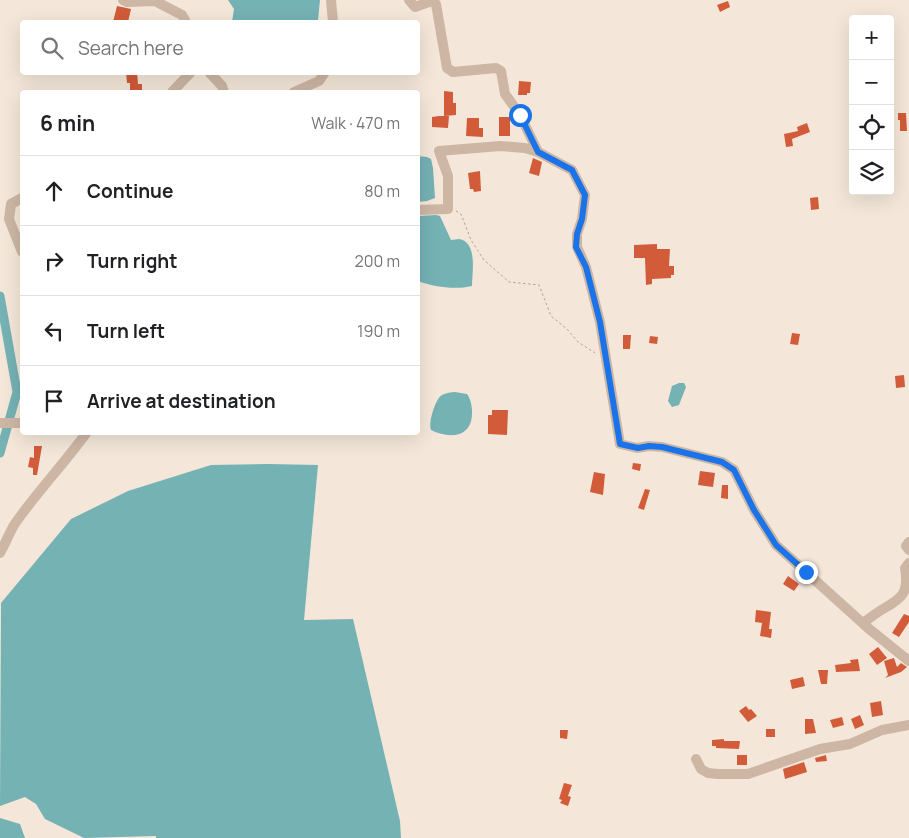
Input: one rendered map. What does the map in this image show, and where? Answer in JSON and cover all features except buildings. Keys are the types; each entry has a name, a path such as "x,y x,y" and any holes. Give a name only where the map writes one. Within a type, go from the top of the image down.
{"street":[{"path":"123,0 127,2 155,0 182,15 185,20"},
{"path":"330,0 333,20"},
{"path":"409,0 415,6 432,1 436,4 447,68 453,72 496,68 501,71 505,94 520,115 538,152"},
{"path":"174,90 188,75"},
{"path":"212,75 223,90"},
{"path":"299,90 319,81 323,75"},
{"path":"420,210 448,209 448,176 439,151 500,146 525,148 538,152 572,170 585,195 576,247 586,267 600,322 620,444 638,448 649,446 662,447 722,462 734,470 754,510 776,545 863,623 909,661"},
{"path":"20,199 11,204 9,219 20,247"},
{"path":"0,423 20,423"},
{"path":"0,553 14,527 46,482 85,435"},
{"path":"909,542 906,546 909,550"},
{"path":"863,623 896,603 903,595 908,583 905,568 909,563"},
{"path":"696,759 701,769 708,773 748,774 820,749 850,744 882,730 909,726"}],"path":[{"path":"448,209 461,214 471,240 484,260 509,282 539,285 552,316 578,342 608,362"}],"water":[{"path":"228,0 320,0 318,20 232,20 234,9"},
{"path":"420,156 431,159 433,168 435,198 420,202"},
{"path":"420,216 440,216 451,240 459,239 465,241 469,246 473,259 472,286 459,288 445,287 420,282"},
{"path":"684,383 686,387 679,405 672,407 668,401 672,386"},
{"path":"455,392 467,394 470,401 472,413 468,427 464,432 452,435 445,435 431,430 431,417 439,397"},
{"path":"211,465 318,465 304,620 353,619 400,821 401,838 156,838 156,836 84,838 45,819 36,804 25,797 0,806 1,603 71,519 128,491"},
{"path":"0,818 20,824 25,838 0,838"}],"waterway":[{"path":"0,296 17,392 0,453"}],"route":[{"path":"520,115 538,152 572,170 585,195 576,247 586,267 600,322 620,444 638,448 649,446 662,447 722,462 734,470 754,510 776,545 806,572"}]}
